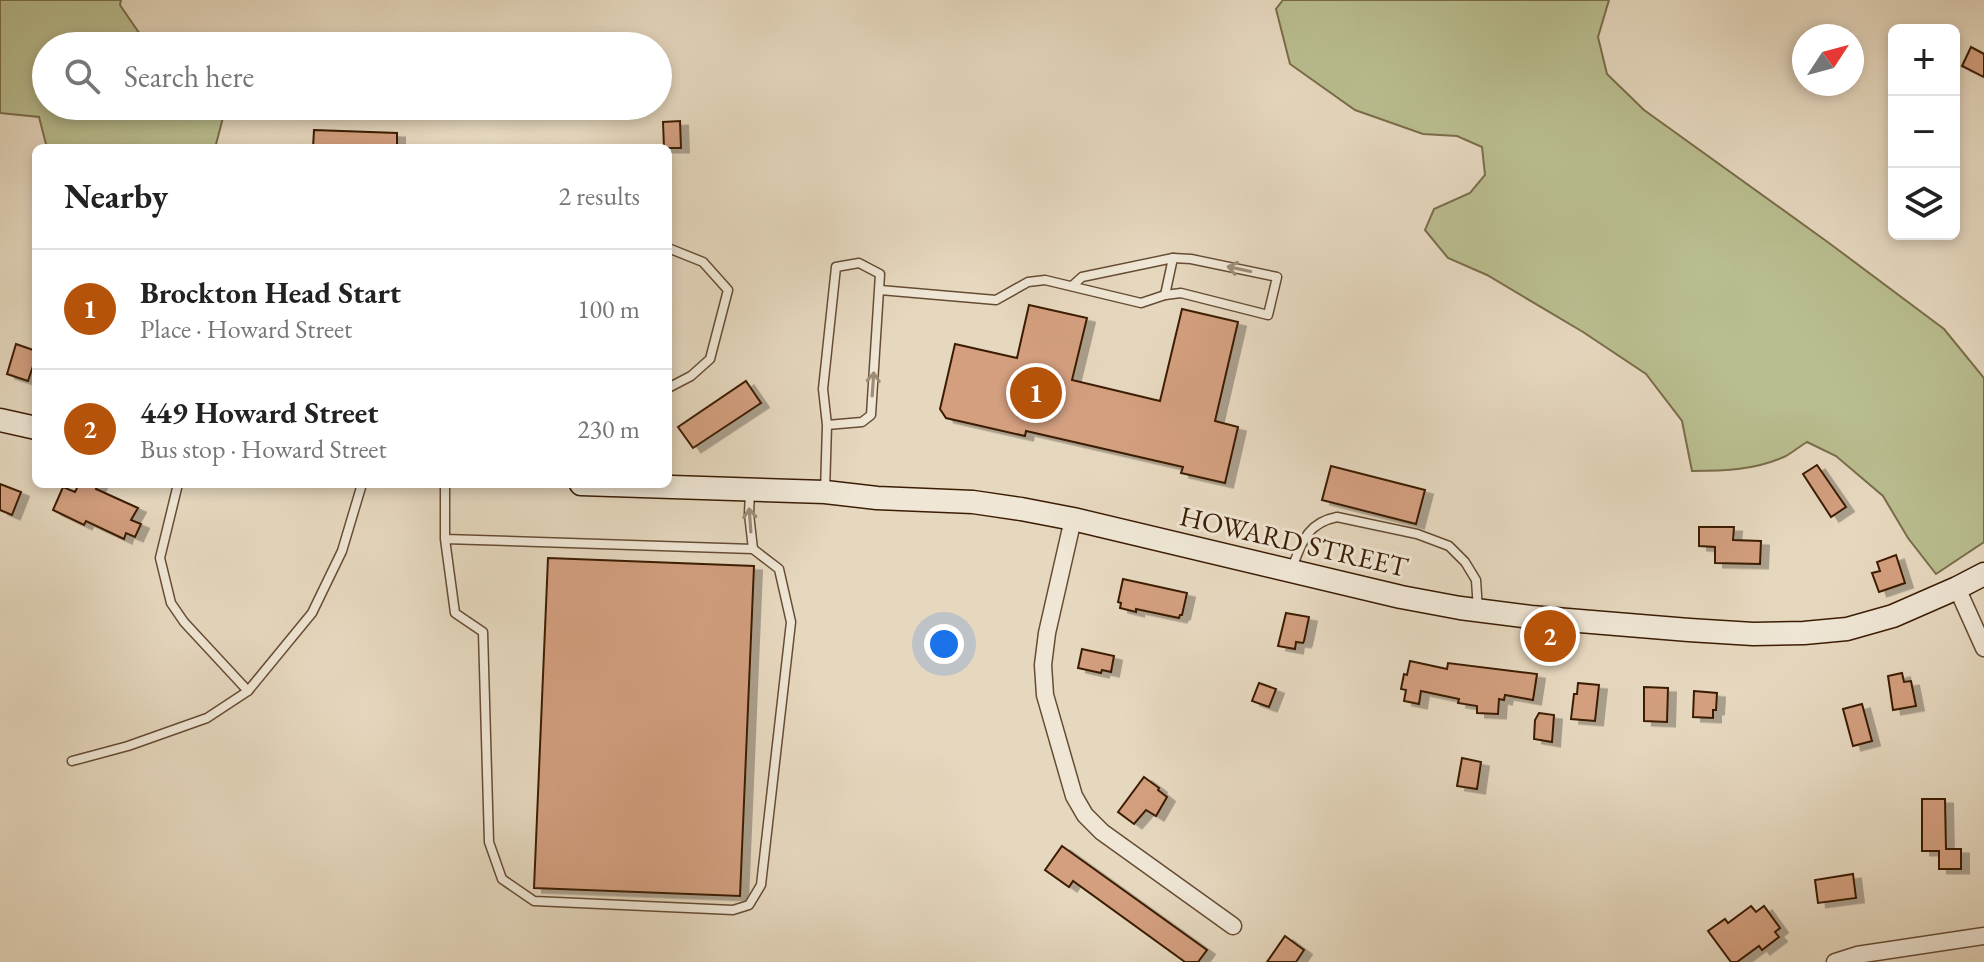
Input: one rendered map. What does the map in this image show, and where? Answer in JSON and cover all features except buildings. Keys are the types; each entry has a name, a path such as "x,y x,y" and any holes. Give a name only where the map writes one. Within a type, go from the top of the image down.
{"main road":[{"path":"0,420 32,427"},
{"name":"HOWARD STREET","path":"672,487 825,492 877,498 973,502 1073,519 1401,597 1479,611 1689,630 1753,634 1847,629 1893,616 1984,574"}],"street":[{"path":"1073,519 1047,633 1043,665 1045,695 1074,796 1085,815 1102,832 1233,926"},
{"path":"1957,588 1984,648"},
{"path":"1835,962 1857,955 1984,936"}],"lane":[{"path":"672,250 703,262 728,290 710,359 691,376 672,386"},
{"path":"1165,295 1173,258"},
{"path":"880,290 996,300 1028,282 1045,280 1141,303 1181,293 1268,315 1277,277 1173,258 1082,277 1072,286"},
{"path":"825,492 827,425 823,389 836,267 859,263 880,274 871,415 862,422 827,425"},
{"path":"177,488 160,558 171,603 184,622 248,691"},
{"path":"72,761 128,746 207,718 248,691 312,613 342,551 361,488"},
{"path":"445,488 445,539 455,613 483,632 489,842 502,879 534,901 733,910 749,905 761,885 791,622 779,569 753,549 445,539"},
{"path":"750,491 753,549"},
{"path":"1291,571 1303,541 1313,528 1327,519 1337,517 1417,534 1449,546 1465,562 1476,580 1479,611"}],"green space":[{"path":"0,0 121,0 120,5 138,32 32,32 32,116 0,113"},
{"path":"1283,0 1609,0 1598,37 1607,74 1644,110 1944,329 1984,378 1984,542 1936,574 1908,538 1883,496 1836,456 1807,442 1786,456 1752,467 1692,471 1682,421 1646,374 1487,275 1448,258 1425,230 1434,209 1470,193 1485,175 1482,147 1457,136 1423,134 1355,110 1290,64 1276,9"},
{"path":"40,120 222,120 216,144 46,144"}],"place":[{"name":"Brockton Head Start","path":"1036,393"},
{"name":"449 Howard Street","path":"1550,636"}]}
